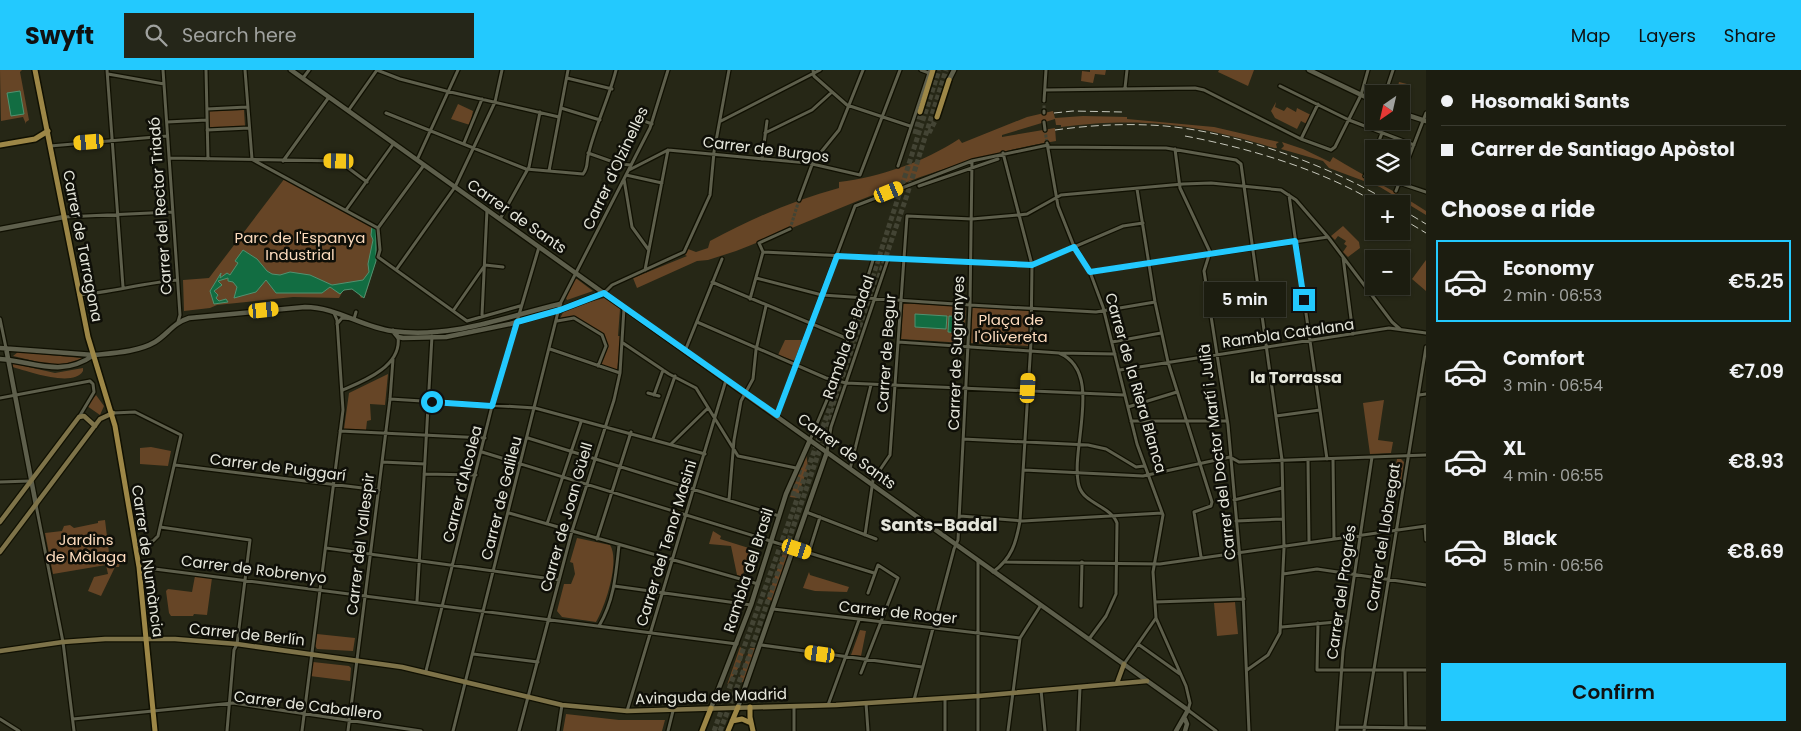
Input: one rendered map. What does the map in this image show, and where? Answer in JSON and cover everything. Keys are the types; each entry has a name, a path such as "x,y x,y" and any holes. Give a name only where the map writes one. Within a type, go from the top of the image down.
{"main road":[{"name":"Carrer de Tarragona","path":"35,70 90,347 105,396"},
{"path":"920,112 931,71"},
{"path":"937,118 949,80"},
{"path":"0,144 35,139 48,131"},
{"path":"35,139 50,146"},
{"name":"Carrer de Numància","path":"105,396 113,413 136,544 155,731"},
{"path":"0,552 95,426 102,418 113,413"},
{"path":"0,522 79,417 84,416 95,426"},
{"name":"Carrer de Berlín","path":"0,651 63,642 147,639 237,644 312,654"},
{"name":"Avinguda de Madrid","path":"312,654 426,671 562,705 627,711 673,711 866,703 978,696 1147,681"},
{"path":"1117,683 1124,664"},
{"path":"728,731 738,707"},
{"path":"750,707 753,731"},
{"path":"702,731 711,708"},
{"path":"732,721 742,719 751,723"}],"street":[{"name":"Carrer del Rector Triadó","path":"163,70 180,315 178,322"},
{"path":"206,70 208,159"},
{"path":"245,70 252,159"},
{"name":"Carrer de Sants","path":"291,70 1188,710"},
{"path":"303,78 309,70"},
{"path":"348,111 377,70 400,79 559,117"},
{"path":"417,160 458,70"},
{"path":"396,270 455,187 495,102 502,70"},
{"path":"549,171 568,70"},
{"path":"386,113 528,169 579,174 585,172 588,153 612,88 616,70"},
{"name":"Carrer d'Olzinelles","path":"576,273 652,124 668,70"},
{"path":"3,348 94,355 142,348 156,341 178,322 203,316 316,307 331,310 393,331 452,336 517,322 604,293 612,285 684,252 710,195 714,154 729,70"},
{"path":"720,122 813,71 820,70"},
{"path":"799,200 813,164 839,130 863,70"},
{"path":"883,116 900,70"},
{"path":"898,166 910,126 931,71 921,70"},
{"path":"949,80 954,70"},
{"path":"1044,101 1046,70"},
{"path":"1125,88 1127,70"},
{"path":"1309,70 1365,97"},
{"path":"1045,90 1195,88 1204,90 1301,139 1332,150 1361,95 1368,70"},
{"path":"1388,85 1392,70"},
{"path":"813,71 814,76 848,105 910,126"},
{"path":"123,287 107,72 164,84"},
{"path":"567,78 612,88"},
{"path":"1280,86 1349,120 1414,145"},
{"path":"765,133 812,110 832,92"},
{"path":"283,161 329,97"},
{"path":"464,143 482,99"},
{"path":"1301,139 1318,104"},
{"path":"206,109 247,107"},
{"path":"561,108 600,120"},
{"path":"500,219 528,169 540,112"},
{"path":"1410,155 1425,121 1426,113"},
{"name":"Carrer de Burgos","path":"668,150 813,164 860,175 883,116"},
{"path":"1410,116 1425,121"},
{"path":"619,164 636,118 652,124"},
{"path":"167,122 207,120"},
{"path":"762,158 767,121"},
{"path":"1044,122 1045,130"},
{"path":"207,130 249,128"},
{"path":"1380,140 1382,134"},
{"path":"50,146 167,136"},
{"path":"346,210 394,143"},
{"path":"777,415 855,206 972,161 1048,145 1175,149 1239,162 1282,460 1282,627 1274,648 1247,670"},
{"name":"Carrer de la Riera Blanca","path":"1048,145 1058,206 1074,247 1090,272 1104,312 1120,370 1131,422 1144,466 1162,513"},
{"path":"1175,149 1179,185 1209,247 1210,254"},
{"path":"645,270 668,150"},
{"path":"629,170 668,150"},
{"path":"588,153 619,164 631,165"},
{"path":"993,572 1005,562 1013,551 1020,521 1026,442 1032,309 1032,265 1003,153"},
{"path":"169,158 339,161 366,182"},
{"path":"252,159 378,228"},
{"path":"919,186 998,159"},
{"name":"Carrer de Sugranyes","path":"914,700 958,540 970,305 974,166 972,161"},
{"path":"424,165 378,228 380,250 378,257 467,321 482,315 521,306"},
{"path":"648,250 632,227 625,177 662,183"},
{"path":"972,219 1027,214 1057,198 1091,192 1211,183 1281,190 1289,194 1328,237 1392,322 1400,329"},
{"path":"1396,190 1398,185"},
{"path":"1405,185 1426,192"},
{"path":"1138,189 1161,333 1168,362 1188,421 1212,505 1194,512 1200,557"},
{"path":"1289,194 1327,459"},
{"path":"482,315 488,210"},
{"path":"0,229 64,217 172,212"},
{"name":"Carrer de Begur","path":"865,534 873,480 890,456 906,217 972,219"},
{"path":"763,252 1032,265 1123,226 1143,223"},
{"path":"750,299 763,252 759,244 790,229"},
{"path":"1090,272 1328,237"},
{"name":"Carrer d'Alcolea","path":"426,671 492,406 539,247"},
{"name":"Carrer del Doctor Martí i Julià","path":"1210,254 1204,271 1228,421 1244,599 1250,731"},
{"path":"1343,256 1353,334"},
{"name":"Rambla de Badal","path":"810,440 835,381 874,257"},
{"path":"685,352 722,259"},
{"name":"Rambla de Badal","path":"827,452 828,437 888,259"},
{"path":"484,265 503,267"},
{"path":"453,311 484,265"},
{"name":"Carrer de Galileu","path":"453,731 560,307 576,273"},
{"path":"756,278 822,295 1032,309 1104,312 1155,302"},
{"path":"80,295 177,280"},
{"path":"712,282 848,339"},
{"path":"729,500 741,401 753,379 766,306"},
{"path":"393,331 398,337 432,335 560,307"},
{"name":"Carrer de Joan Güell","path":"519,731 572,531 614,400 620,373 624,308"},
{"path":"302,731 334,485 343,390 337,322 331,310"},
{"path":"354,319 356,312"},
{"path":"337,322 340,313"},
{"path":"337,322 342,318 354,319"},
{"path":"557,321 574,318 602,335 606,346 598,366"},
{"path":"0,319 3,348 7,360 63,642 74,731"},
{"path":"697,322 835,381 846,383 1124,395"},
{"path":"1390,328 1392,322"},
{"name":"Rambla Catalana","path":"1120,370 1390,328 1426,333"},
{"path":"1112,342 1161,333"},
{"path":"417,601 432,335"},
{"name":"Carrer del Vallespir","path":"348,731 386,433 393,359 398,347 398,337"},
{"path":"898,342 1059,353 1115,354"},
{"path":"623,343 663,370 696,388 734,452 741,457 796,468"},
{"name":"Carrer del Llobregat","path":"1364,730 1426,347"},
{"path":"550,349 620,373"},
{"path":"1059,353 1071,361 1079,371 1083,382 1079,486 1082,492 1114,516 1117,523 1118,563 1116,594 1113,604 1089,639"},
{"path":"0,359 59,368 79,364 94,355"},
{"path":"343,390 370,378 393,359"},
{"path":"654,395 663,370"},
{"path":"653,438 676,376"},
{"name":"Carrer del Tenor Masini","path":"627,711 716,420 726,380"},
{"path":"0,398 90,381 94,386 94,392 79,417"},
{"path":"850,469 871,385"},
{"path":"1128,407 1177,392"},
{"path":"648,393 660,396"},
{"path":"1419,395 1426,394"},
{"path":"390,399 535,408 604,428 631,432 705,454"},
{"path":"671,444 708,408"},
{"path":"1276,416 1320,410"},
{"path":"113,413 132,411 181,435 156,539 136,544"},
{"path":"1131,422 1228,421"},
{"path":"548,524 581,422"},
{"path":"340,431 485,438"},
{"path":"597,539 631,432"},
{"path":"528,438 779,516"},
{"path":"964,439 1081,444 1106,449 1136,468 1144,466"},
{"name":"Rambla del Brasil","path":"711,708 752,605 779,516 796,468 810,440"},
{"path":"482,452 874,573"},
{"path":"738,707 827,452"},
{"path":"1232,465 1239,462 1426,455"},
{"path":"1024,470 1134,476 1230,457 1239,462"},
{"name":"Carrer del Progrés","path":"1338,729 1347,621 1372,457"},
{"path":"1333,458 1334,538"},
{"path":"1308,460 1309,541"},
{"path":"382,462 425,464"},
{"name":"Carrer de Puiggarí","path":"175,465 379,490"},
{"path":"424,474 476,475"},
{"path":"0,482 30,481"},
{"path":"1234,500 1282,488"},
{"path":"806,512 876,539"},
{"path":"509,513 758,584"},
{"path":"960,516 1020,521 1162,513 1154,563 1156,618 1182,675 1190,703 1184,719 1180,722 1176,731"},
{"path":"809,552 820,517"},
{"path":"1236,521 1282,518"},
{"path":"1005,562 1154,563 1425,526 1426,540"},
{"path":"160,527 250,540 237,644 234,650 227,731"},
{"path":"599,626 610,605 618,545"},
{"path":"326,548 558,580"},
{"path":"978,561 978,731"},
{"path":"1081,606 1082,562"},
{"path":"861,673 898,578 878,565 868,593"},
{"name":"Carrer de Robrenyo","path":"139,567 417,601 738,644"},
{"path":"1283,574 1317,569 1426,585"},
{"path":"614,586 752,605"},
{"path":"1154,602 1244,599"},
{"path":"1008,731 1020,638 1041,605"},
{"name":"Carrer de Roger","path":"773,609 1020,638"},
{"path":"1124,664 1156,618"},
{"path":"828,705 859,620"},
{"path":"1282,627 1347,621"},
{"path":"1318,623 1316,670 1426,670"},
{"path":"1138,644 1182,675"},
{"path":"761,645 922,667"},
{"path":"473,654 538,662"},
{"path":"1405,670 1406,728"},
{"path":"1078,731 1080,686"},
{"path":"1041,690 1045,731"},
{"path":"945,698 945,731"},
{"path":"866,703 868,731"},
{"name":"Carrer de Caballero","path":"73,719 229,704 421,731"},
{"path":"558,731 562,705"},
{"path":"794,706 794,731"},
{"path":"1188,710 1216,731"},
{"path":"668,731 673,711"},
{"path":"0,719 19,731"},
{"path":"1184,719 1186,724 1185,731"},
{"path":"1338,729 1426,728"}],"green space":[{"path":"0,70 22,70 20,72 29,120 26,124 23,117 1,121"},
{"path":"1090,70 1106,70 1105,75 1095,74 1093,83 1081,81 1082,71 1090,72"},
{"path":"1219,70 1254,70 1248,86 1218,72"},
{"path":"1399,82 1411,85 1410,88 1410,85 1398,85"},
{"path":"1276,102 1275,107 1284,111 1287,107 1296,112 1297,108 1311,115 1307,124 1301,121 1297,129 1275,118 1271,111"},
{"path":"458,104 473,111 470,125 451,119"},
{"path":"244,110 245,126 209,128 209,111"},
{"path":"1053,111 1055,118 1083,116 1127,117 1127,119 1214,127 1279,142 1276,144 1277,148 1274,148 1194,128 1144,123 1091,124 1061,127 1061,125 1056,125 1055,119 1002,135 1002,137 1055,128 1056,141 1015,149 934,172 736,251 708,260 697,261 637,288 633,278 687,256 685,255 688,249 696,252 708,248 710,241 725,233 789,204 839,188 839,182 886,172 931,155 959,139 962,143 1027,117"},
{"path":"1282,142 1303,149 1330,162 1333,157 1365,175 1365,181 1329,168 1323,161 1281,149 1284,146"},
{"name":"Parc de l'Espanya Industrial","path":"285,178 346,210 376,229 376,261 365,297 361,298 357,291 350,288 343,291 339,298 293,297 217,305 210,308 184,311 183,280 209,278"},
{"path":"1375,185 1382,185 1399,195 1393,195"},
{"path":"1410,201 1426,211 1426,215 1410,205"},
{"path":"1343,226 1359,242 1360,248 1348,257 1343,252 1347,246 1344,244 1346,241 1338,236 1335,240 1331,236"},
{"path":"1426,260 1426,291 1412,279"},
{"path":"575,279 593,291 567,300 566,298"},
{"path":"604,298 620,309 618,336 621,336 617,371 600,365 607,346 603,334 578,319 559,320 565,309"},
{"path":"903,303 966,307 964,343 901,339"},
{"name":"Plaça de l'Olivereta","path":"972,307 1030,311 1029,346 971,343"},
{"path":"785,340 803,340 795,361 778,355"},
{"path":"18,352 82,358 82,361 51,365 13,356"},
{"path":"11,363 55,373 83,368 83,371 78,376 70,378 50,377 12,367"},
{"path":"388,374 385,405 370,404 371,420 367,421 366,430 344,429 349,393"},
{"path":"96,395 104,406 100,415 87,406"},
{"path":"1384,400 1378,440 1393,442 1391,453 1370,454 1363,403"},
{"path":"151,447 171,451 168,466 140,464 140,448"},
{"path":"806,453 808,467 797,498 790,497"},
{"path":"1397,459 1401,459 1404,462 1401,482 1393,481"},
{"name":"Jardins de Màlaga","path":"105,520 110,561 120,563 119,567 115,567 101,596 88,591 94,577 108,574 106,565 53,574 45,533 62,531 64,526 70,525 74,528"},
{"path":"713,531 721,536 720,539 752,549 742,577 737,575 731,546 709,544"},
{"path":"577,538 610,545 613,552 613,571 604,605 596,622 562,617 557,611 564,584 571,584 575,574 573,563 570,562"},
{"path":"784,550 789,552 772,601 767,599"},
{"path":"809,572 810,575 849,587 847,592 815,591 803,588"},
{"path":"195,576 212,578 207,615 171,616 166,591 168,589 192,592"},
{"path":"1235,602 1238,634 1217,636 1214,603"},
{"path":"860,630 866,631 861,656 851,655"},
{"path":"317,634 355,638 353,651 317,649 315,646"},
{"path":"740,647 745,650 739,667 727,685"},
{"path":"750,648 756,648 744,683 739,680"},
{"path":"313,662 349,666 351,668 350,681 310,676"},
{"path":"566,714 619,720 665,720 662,731 563,731"}],"shaded area":[{"path":"20,91 24,114 11,116 7,93"},
{"path":"372,227 376,230 376,261 364,298 352,289 344,290 340,294 330,287 322,293 276,293 266,280 256,292 234,298 237,287 233,282 228,281 228,278 218,281 222,285 214,291 218,295 216,298 219,301 226,299 228,302 214,304 210,291 221,273 220,278 227,273 230,275 238,263 235,261 243,250 257,259 272,274 280,275 290,272 310,275 332,285 363,280 369,272 368,264 373,240 371,235"},
{"path":"915,314 947,316 946,329 915,327"},
{"path":"949,316 963,317 962,333 948,332"}],"tunnel":[{"path":"714,731 840,379 939,70"},
{"path":"720,731 749,656 907,195 946,70"},
{"path":"1044,101 1044,111"},
{"path":"915,134 920,112"},
{"path":"929,133 937,117"},
{"path":"1045,130 1047,143"},
{"path":"790,229 799,200"},
{"path":"793,496 802,461"}],"railway":[{"path":"1054,113 1073,111 1122,112"},
{"path":"1055,130 1110,125 1151,125 1194,130 1253,143 1283,153 1341,176 1377,195"},
{"path":"1185,136 1234,147 1285,162 1334,181 1365,197"},
{"path":"1410,214 1426,224"},
{"path":"1410,223 1426,233"}],"district":[{"name":"la Torrassa","path":"1296,377"},
{"name":"Sants-Badal","path":"939,524"}],"route":[{"path":"432,402 492,406 517,322 560,310 564,306 604,293 689,355 777,415 837,256 1032,265 1074,247 1090,272 1295,241 1304,300"}]}
